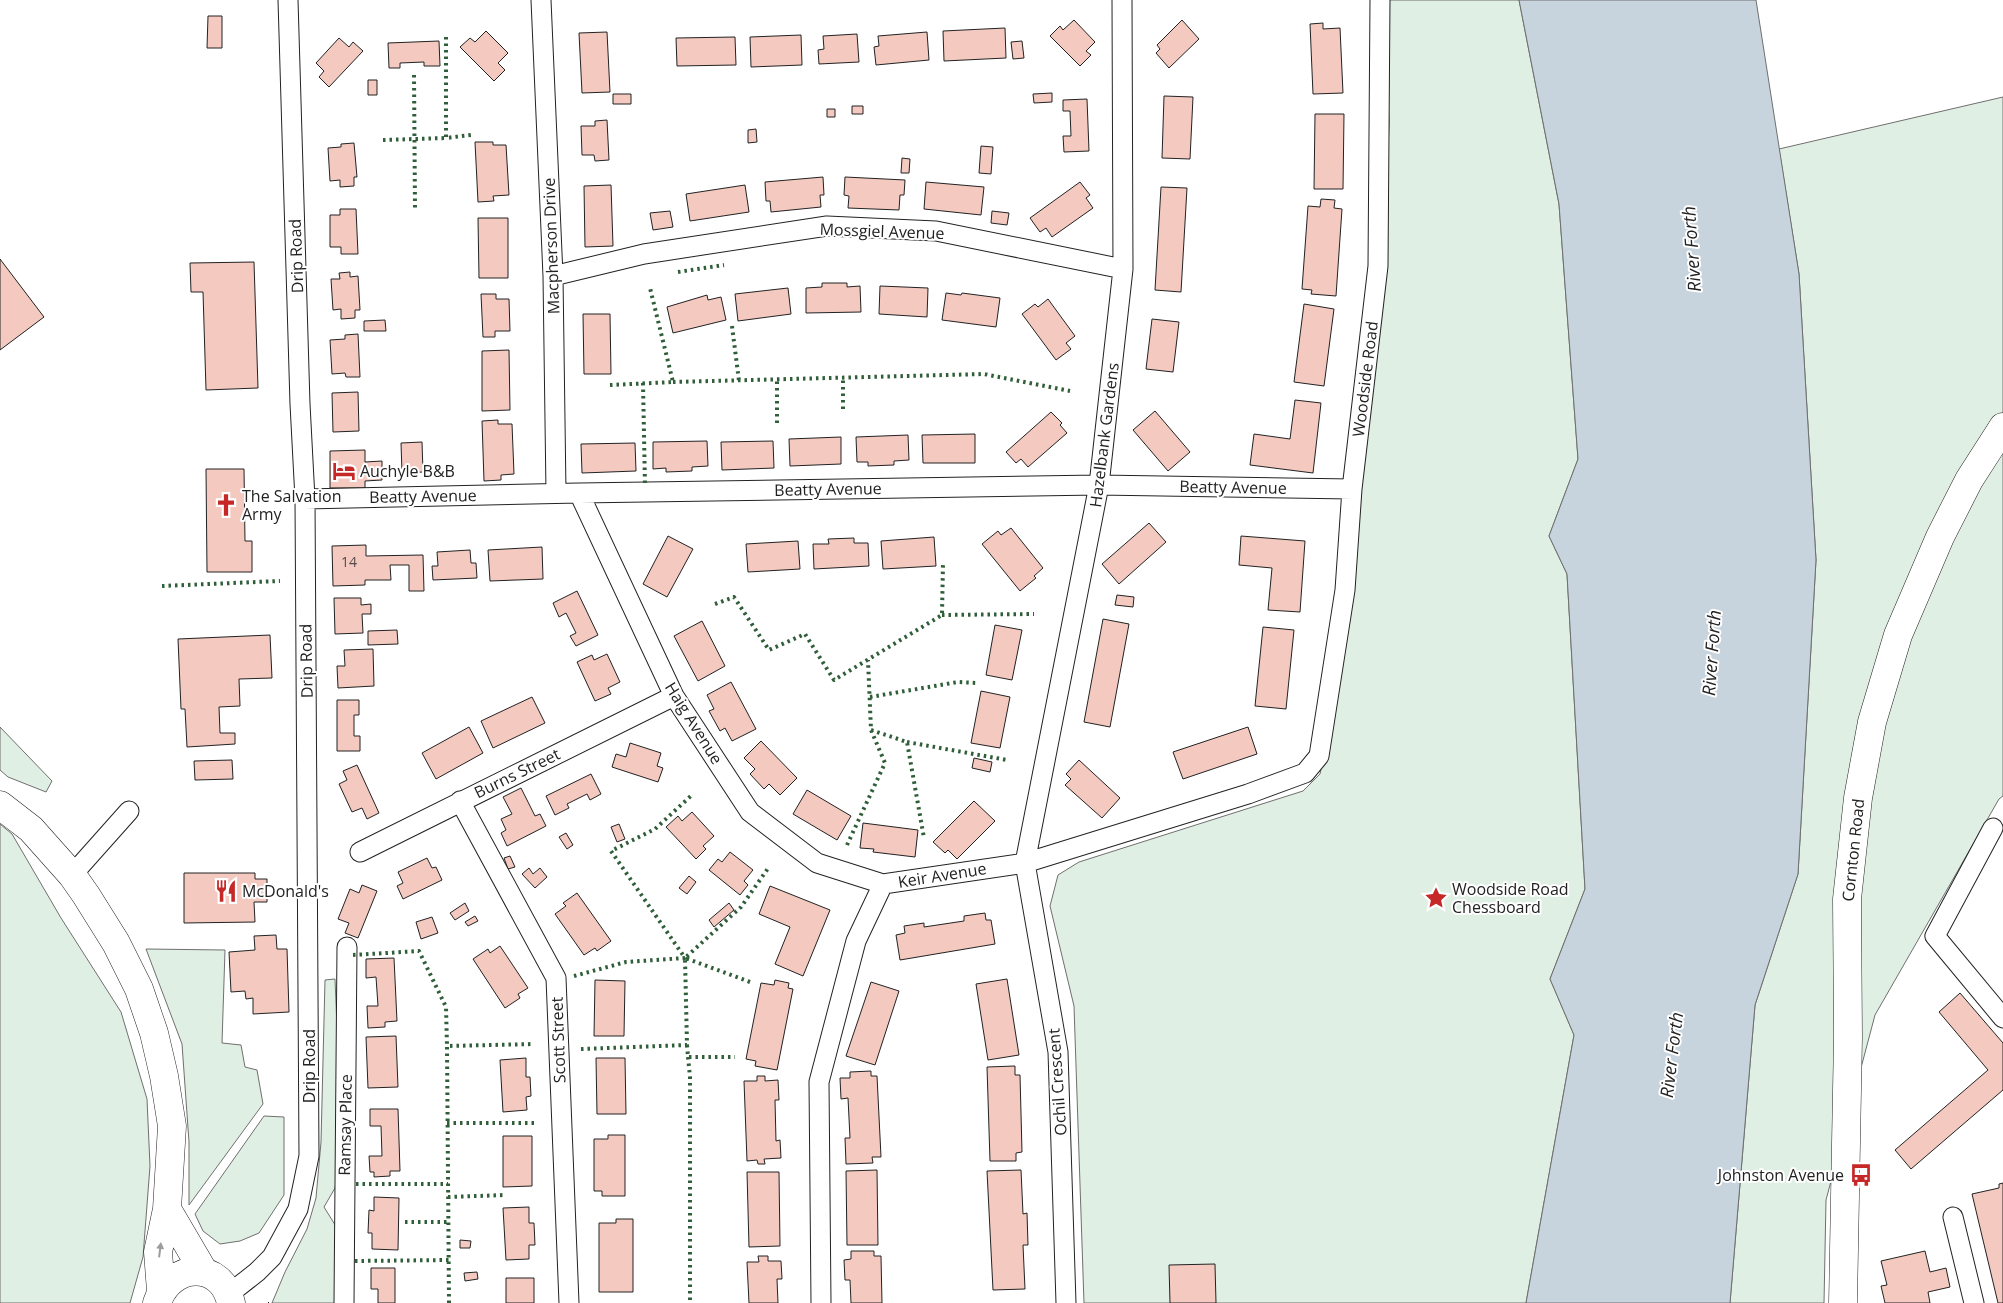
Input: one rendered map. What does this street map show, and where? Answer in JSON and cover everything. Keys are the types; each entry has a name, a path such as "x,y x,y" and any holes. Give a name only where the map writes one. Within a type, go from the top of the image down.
{"main road":[{"name":"Cornton Road","path":"1843,1303 1848,1037 1847,899 1858,798 1872,722 1898,635 1940,537 1965,488 2003,427"},
{"path":"0,805 31,829 72,875 124,958 139,989 154,1033 164,1076 172,1126 167,1209 158,1252 159,1297"},
{"path":"167,1209 204,1272"},
{"path":"159,1297 173,1278 189,1271 204,1272 218,1279 230,1299"}],"street":[{"name":"Drip Road","path":"230,1299 272,1257 298,1208 309,1156 305,499 288,0"},
{"name":"Macpherson Drive","path":"540,0 553,276 556,493"},
{"name":"Hazelbank Gardens","path":"1025,863 1099,485 1123,268 1122,0"},
{"name":"Woodside Road","path":"1318,756 1345,590 1352,489 1378,266 1380,0"},
{"name":"Mossgiel Avenue","path":"553,276 644,254 827,226 936,231 1123,268"},
{"name":"Beatty Avenue","path":"305,499 579,492 1099,485 1352,489"},
{"name":"Haig Avenue","path":"579,492 674,696 750,812 817,863 883,884"},
{"name":"Burns Street","path":"360,852 674,696"},
{"name":"Keir Avenue","path":"821,1303 819,1082 856,941 883,884 1025,863 1248,794 1305,773 1318,756"},
{"name":"Scott Street","path":"460,801 556,978 569,1303"},
{"path":"72,875 129,811"},
{"path":"1993,828 1934,936 2003,1018"},
{"name":"Ochil Crescent","path":"1025,863 1058,1052 1066,1303"},
{"name":"Ramsay Place","path":"344,1303 347,947"},
{"path":"1953,1217 1974,1303"}],"green space":[{"path":"1384,0 1519,0 1559,204 1578,459 1549,536 1567,574 1585,889 1550,979 1574,1035 1526,1303 1084,1303 1074,1006 1050,906 1058,875 1079,862 1303,791 1320,774 1340,675 1384,260 1389,122"},
{"path":"2003,97 2003,796 1999,799 1875,1015 1826,1200 1824,1303 1730,1303 1755,1005 1798,874 1816,560 1799,274 1779,149"},
{"path":"0,727 52,781 46,792 8,777 0,770"},
{"path":"0,824 12,834 61,918 121,1012 147,1099 150,1166 143,1257 130,1303 0,1303"},
{"path":"146,949 225,950 222,1043 241,1045 245,1067 257,1070 263,1104 189,1205 189,1142 182,1044"},
{"path":"335,979 342,1148 335,1188 324,1207 337,1228 336,1303 272,1303 285,1272 307,1229 316,1198 321,1142 325,980"},
{"path":"264,1116 284,1117 284,1195 259,1233 240,1241 220,1244 203,1231 195,1214"}],"water":[{"name":"River Forth","path":"1519,0 1756,0 1799,274 1816,560 1798,874 1755,1005 1730,1303 1526,1303 1574,1035 1550,979 1585,889 1567,574 1549,536 1578,459 1559,204"}],"building":[{"path":"208,16 222,16 222,48 207,48"},
{"path":"1074,20 1095,42 1086,51 1091,55 1080,66 1050,36 1060,26 1063,30"},
{"path":"1182,20 1199,39 1169,68 1156,53 1160,49 1157,45"},
{"path":"1323,23 1323,29 1340,28 1343,93 1313,94 1310,24"},
{"path":"1005,28 1006,58 944,61 943,31"},
{"path":"486,31 508,53 498,63 505,70 494,81 460,47 470,38 475,42"},
{"path":"607,32 610,92 582,93 579,33"},
{"path":"927,32 929,60 876,65 874,47 879,46 878,36"},
{"path":"857,34 859,62 819,64 818,50 824,49 823,36"},
{"path":"801,35 802,65 751,67 750,37"},
{"path":"735,37 736,65 677,66 676,38"},
{"path":"339,38 349,47 353,42 363,51 329,87 319,77 324,71 316,63"},
{"path":"439,41 440,66 424,66 424,62 400,63 400,68 389,68 388,43"},
{"path":"1022,41 1024,58 1013,59 1011,42"},
{"path":"368,80 377,80 377,95 368,95"},
{"path":"1052,93 1052,102 1034,103 1033,94"},
{"path":"613,94 631,94 631,104 613,104"},
{"path":"1164,96 1193,97 1190,159 1162,158"},
{"path":"1087,99 1089,151 1064,152 1063,136 1071,136 1070,111 1063,111 1063,100"},
{"path":"852,106 863,106 863,114 852,114"},
{"path":"827,109 835,109 835,117 827,117"},
{"path":"1315,114 1344,114 1343,189 1314,189"},
{"path":"607,120 609,160 595,161 594,155 582,155 581,126 595,126 595,121"},
{"path":"756,129 757,142 748,143 748,130"},
{"path":"475,142 493,142 493,145 506,145 509,195 493,196 494,201 478,202"},
{"path":"354,143 357,177 354,177 354,186 340,187 340,180 330,181 328,148"},
{"path":"981,146 993,147 991,174 979,173"},
{"path":"902,158 910,159 909,173 901,173"},
{"path":"823,177 824,195 820,195 821,207 771,212 770,201 766,201 765,182"},
{"path":"845,177 905,180 904,195 900,195 899,210 848,208 849,196 844,195"},
{"path":"926,182 984,187 981,215 924,209"},
{"path":"1080,182 1090,195 1086,198 1093,208 1052,237 1046,228 1040,232 1030,218"},
{"path":"611,185 613,246 585,247 584,186"},
{"path":"745,185 749,212 690,221 686,194"},
{"path":"1161,187 1187,188 1181,292 1155,290"},
{"path":"1321,199 1335,200 1334,208 1342,209 1336,296 1311,294 1312,290 1302,289 1308,206 1320,207"},
{"path":"340,209 356,209 358,254 341,254 341,247 330,247 330,215 340,215"},
{"path":"670,211 673,227 653,230 650,213"},
{"path":"992,211 1009,213 1007,225 991,223"},
{"path":"478,218 508,218 508,278 479,278"},
{"path":"0,259 44,317 0,350"},
{"path":"254,262 258,388 206,390 203,292 191,292 190,263"},
{"path":"350,272 350,277 358,276 360,310 355,310 355,318 341,319 341,309 333,310 331,279 340,279 339,273"},
{"path":"822,283 847,283 847,287 860,286 861,312 806,313 806,288 822,287"},
{"path":"880,286 928,288 927,317 879,314"},
{"path":"788,288 791,314 738,321 735,294"},
{"path":"946,293 1000,298 996,327 942,320"},
{"path":"481,294 496,294 496,299 509,299 510,331 495,331 495,337 483,337"},
{"path":"707,295 708,300 721,297 726,320 673,333 667,307"},
{"path":"1048,299 1075,336 1066,343 1071,349 1056,360 1022,314 1035,304 1038,307"},
{"path":"1304,304 1334,309 1324,386 1294,382"},
{"path":"583,314 610,314 611,374 584,374"},
{"path":"1152,319 1179,322 1173,372 1146,369"},
{"path":"385,320 386,331 364,331 364,321"},
{"path":"358,334 360,377 346,377 345,373 332,374 330,340 345,339 345,335"},
{"path":"509,350 510,410 482,411 482,351"},
{"path":"358,392 359,431 333,432 332,393"},
{"path":"1295,400 1321,403 1313,473 1250,465 1254,434 1290,439"},
{"path":"1155,411 1190,452 1168,471 1133,430"},
{"path":"1051,412 1062,423 1060,425 1067,433 1028,467 1021,459 1016,463 1006,452"},
{"path":"498,420 498,424 512,424 514,474 501,475 501,480 484,481 482,421"},
{"path":"975,434 975,463 923,463 922,435"},
{"path":"908,435 909,460 894,461 894,465 868,466 868,462 857,462 856,437"},
{"path":"841,437 841,464 790,466 789,439"},
{"path":"707,441 708,466 692,467 692,471 666,472 666,468 653,469 653,442"},
{"path":"773,441 774,468 722,470 721,442"},
{"path":"422,442 423,472 402,473 401,443"},
{"path":"635,443 636,471 582,473 581,444"},
{"path":"365,450 365,462 382,461 382,480 365,481 365,488 330,488 330,451"},
{"name":"The Salvation Army","path":"206,469 244,469 245,541 252,541 252,572 207,572"},
{"path":"1149,523 1166,542 1119,584 1102,564"},
{"path":"1011,528 1043,568 1034,576 1036,578 1020,591 982,544 998,531 1001,535"},
{"path":"668,536 693,549 667,597 643,584"},
{"path":"1241,536 1305,541 1300,612 1268,610 1272,568 1239,565"},
{"path":"934,537 936,566 883,569 881,541"},
{"path":"854,538 854,543 868,543 869,566 814,569 813,544 829,544 828,539"},
{"path":"798,541 800,569 748,572 746,544"},
{"path":"366,545 366,556 423,555 424,591 409,591 409,565 390,565 391,580 365,580 365,585 333,586 332,546"},
{"path":"542,547 543,579 490,581 488,550"},
{"path":"470,550 471,563 476,563 477,578 433,580 432,566 438,566 437,552"},
{"path":"577,591 598,635 576,646 570,636 576,633 566,613 559,617 553,603"},
{"path":"1117,595 1134,597 1133,607 1115,605"},
{"path":"334,598 361,598 361,605 371,604 371,614 362,614 363,633 335,634"},
{"path":"1103,619 1129,624 1110,727 1084,722"},
{"path":"702,621 725,666 698,681 674,636"},
{"path":"995,625 1022,630 1012,680 986,675"},
{"path":"1263,627 1294,630 1286,709 1255,706"},
{"path":"397,630 398,644 368,645 368,631"},
{"path":"270,635 272,678 239,679 240,706 219,707 220,733 235,733 235,744 187,747 185,709 181,709 178,639"},
{"path":"373,649 374,686 338,688 337,666 345,666 344,650"},
{"path":"607,654 620,682 608,688 611,694 595,701 577,662 592,655 594,660"},
{"path":"731,682 756,729 732,741 725,728 720,731 709,711 714,709 707,695"},
{"path":"981,691 1010,697 1000,748 971,743"},
{"path":"532,697 545,723 493,748 481,721"},
{"path":"337,700 359,700 359,715 354,715 354,736 360,736 360,751 337,751"},
{"path":"469,727 483,753 436,779 422,753"},
{"path":"1248,727 1257,754 1183,779 1173,752"},
{"path":"761,741 797,778 780,795 769,784 764,789 750,774 755,769 744,758"},
{"path":"630,743 661,753 657,766 663,768 658,782 612,767 616,754 626,757"},
{"path":"974,758 992,762 990,772 972,768"},
{"path":"232,760 233,779 195,780 194,761"},
{"path":"1079,760 1120,798 1102,818 1065,785 1071,779 1066,774"},
{"path":"357,765 379,813 367,819 362,808 352,812 339,784 347,780 343,771"},
{"path":"591,774 601,794 590,800 587,794 567,804 569,808 555,815 546,796"},
{"path":"521,788 535,816 540,814 546,826 507,846 501,833 506,830 501,819 512,814 503,797"},
{"path":"807,790 851,816 837,840 793,814"},
{"path":"974,801 995,821 957,859 948,850 945,853 933,842"},
{"path":"692,812 714,836 703,846 706,849 696,859 666,827 678,816 682,821"},
{"path":"863,823 918,830 915,857 873,852 874,849 860,848"},
{"path":"619,824 625,839 617,842 611,827"},
{"path":"566,833 573,845 567,849 559,837"},
{"path":"730,852 753,870 744,881 748,885 740,895 709,870 718,859 722,862"},
{"path":"510,856 515,867 508,869 504,858"},
{"path":"427,858 432,868 436,867 442,880 403,899 397,886 403,883 398,872"},
{"path":"529,868 533,874 540,868 547,877 535,888 522,874"},
{"name":"McDonald's","path":"184,873 255,873 255,879 267,879 267,902 254,902 255,922 184,923"},
{"path":"689,876 696,882 687,894 679,888"},
{"path":"362,885 377,891 358,938 345,933 349,923 338,919 350,889 359,893"},
{"path":"770,886 830,910 803,976 775,964 790,927 759,914"},
{"path":"577,893 611,941 597,951 595,948 584,955 555,914 566,906 563,903"},
{"path":"465,903 469,911 455,920 450,913"},
{"path":"729,903 734,910 714,927 709,920"},
{"path":"985,913 986,920 991,920 995,944 900,960 896,935 905,933 904,926 924,923 924,927 964,921 964,916"},
{"path":"475,916 478,921 468,926 465,922"},
{"path":"432,917 438,933 421,939 416,922"},
{"path":"276,935 277,949 287,949 289,1012 253,1014 253,998 246,999 245,991 231,992 229,952 255,950 254,936"},
{"path":"500,946 528,988 518,994 520,998 505,1008 473,959 488,949 490,953"},
{"path":"394,958 397,1021 385,1022 385,1027 368,1028 367,1006 378,1006 376,977 366,978 366,959"},
{"path":"1007,979 1019,1055 988,1060 976,984"},
{"path":"595,980 625,981 624,1036 594,1036"},
{"path":"775,980 789,983 788,988 793,989 777,1070 755,1066 756,1061 746,1059 761,983 774,985"},
{"path":"871,982 899,991 875,1065 846,1056"},
{"path":"1960,993 2003,1043 2003,1090 1911,1169 1895,1150 1988,1070 1939,1012"},
{"path":"396,1036 398,1087 368,1088 366,1037"},
{"path":"526,1058 526,1077 530,1077 531,1096 526,1097 527,1110 503,1112 500,1060"},
{"path":"596,1058 625,1058 626,1114 597,1114"},
{"path":"1015,1066 1015,1075 1020,1075 1022,1152 1016,1153 1016,1161 990,1161 987,1067"},
{"path":"871,1071 871,1076 877,1076 881,1157 872,1157 873,1163 846,1164 845,1138 850,1138 848,1098 841,1099 840,1078 850,1078 850,1072"},
{"path":"757,1076 765,1076 765,1081 778,1080 779,1100 775,1100 776,1141 780,1140 781,1158 764,1159 765,1164 758,1164 757,1160 747,1161 744,1081 757,1081"},
{"path":"370,1109 398,1109 400,1171 390,1171 390,1176 374,1177 374,1172 370,1172 369,1156 382,1156 381,1126 370,1126"},
{"path":"608,1135 625,1135 625,1196 602,1196 602,1191 594,1191 594,1139 608,1139"},
{"path":"503,1136 532,1136 532,1186 503,1187"},
{"path":"877,1170 878,1245 847,1245 846,1171"},
{"path":"1021,1170 1023,1214 1027,1213 1028,1245 1023,1245 1025,1289 993,1290 987,1171"},
{"path":"747,1172 779,1172 780,1246 749,1247"},
{"path":"2003,1183 2003,1303 1998,1303 1972,1194 1999,1188 1999,1184"},
{"path":"374,1197 399,1198 398,1250 372,1249 372,1233 368,1233 369,1210 374,1211"},
{"path":"529,1207 529,1223 534,1223 535,1245 529,1245 529,1259 506,1260 503,1208"},
{"path":"616,1219 633,1219 633,1292 599,1292 599,1223 616,1223"},
{"path":"460,1240 471,1241 470,1248 460,1248"},
{"path":"851,1251 874,1251 874,1256 881,1256 882,1303 851,1303 850,1280 845,1280 844,1260 851,1259"},
{"path":"1925,1251 1930,1272 1946,1268 1950,1287 1928,1292 1930,1303 1885,1303 1881,1286 1887,1285 1881,1261"},
{"path":"758,1256 768,1256 768,1261 781,1261 782,1279 777,1279 778,1303 749,1303 747,1262 759,1262"},
{"path":"1215,1264 1216,1303 1170,1303 1169,1265"},
{"path":"371,1268 395,1268 395,1303 378,1303 378,1289 371,1289"},
{"path":"477,1272 478,1279 465,1281 464,1273"},
{"path":"506,1278 534,1278 534,1303 506,1303"}],"hedge":[{"path":"446,37 446,138 471,135"},
{"path":"414,75 415,209"},
{"path":"383,140 446,138"},
{"path":"678,272 724,265"},
{"path":"610,385 673,382 650,288"},
{"path":"732,326 739,381"},
{"path":"673,382 984,374 1070,391"},
{"path":"843,378 843,409"},
{"path":"777,380 777,423"},
{"path":"643,383 645,486"},
{"path":"715,604 734,597 769,650 805,634 834,680 942,615 943,562"},
{"path":"162,586 280,581"},
{"path":"942,615 1034,614"},
{"path":"847,845 885,763 871,730 868,660"},
{"path":"870,697 958,682 977,683"},
{"path":"871,730 907,742 924,838"},
{"path":"907,742 1007,760"},
{"path":"574,976 626,962 685,958 611,851 655,829 693,794"},
{"path":"750,982 685,958 741,907 769,867"},
{"path":"353,955 419,951 446,1007 447,1046"},
{"path":"581,1049 687,1045 685,958"},
{"path":"449,1303 447,1046 534,1044"},
{"path":"687,1045 688,1057 735,1057"},
{"path":"688,1057 690,1077 690,1303"},
{"path":"447,1123 538,1123"},
{"path":"356,1184 448,1184"},
{"path":"448,1197 506,1195"},
{"path":"405,1222 448,1222"},
{"path":"355,1261 449,1260"}],"place":[{"name":"Auchyle B&B","path":"344,471"},
{"name":"The Salvation Army","path":"226,505"},
{"name":"McDonald's","path":"226,891"},
{"name":"Woodside Road Chessboard","path":"1436,898"},
{"name":"Johnston Avenue","path":"1861,1175"}]}
